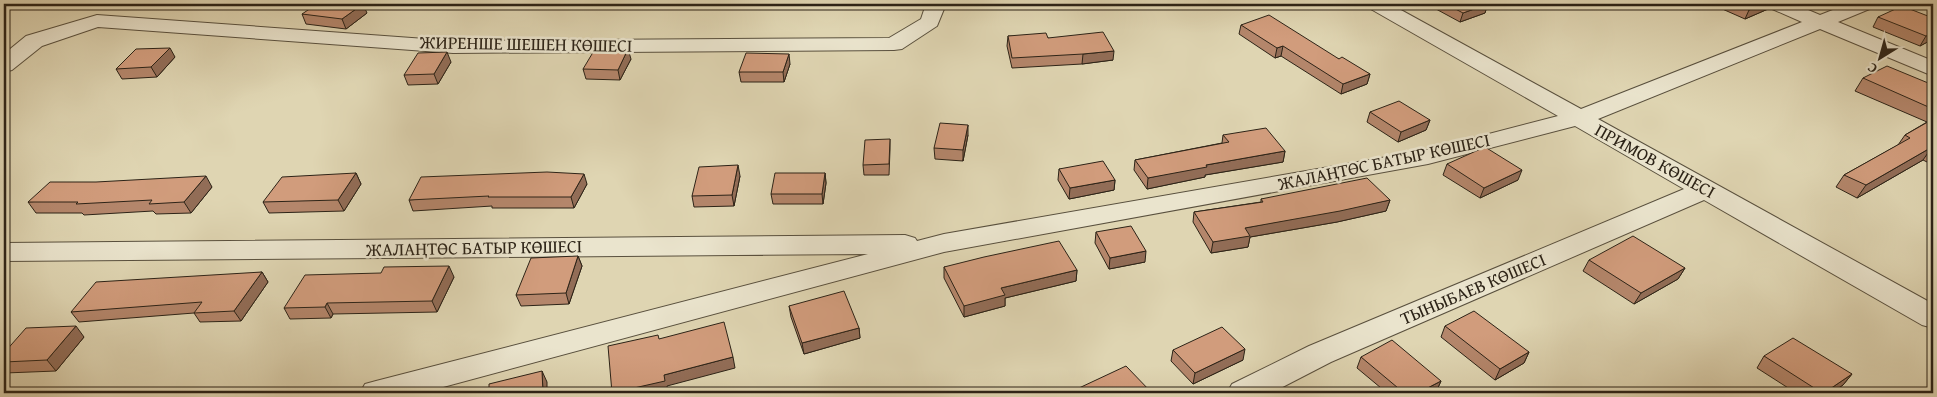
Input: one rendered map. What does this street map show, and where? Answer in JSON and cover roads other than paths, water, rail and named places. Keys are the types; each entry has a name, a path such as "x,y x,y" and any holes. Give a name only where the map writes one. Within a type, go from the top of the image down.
{"street":[{"name":"ЖИРЕНШЕ ШЕШЕН КӨШЕСІ","path":"97,22 453,46 894,44 930,22 936,4"},
{"name":"ПРИМОВ КӨШЕСІ","path":"1376,4 1933,317"},
{"path":"1777,4 1933,69"},
{"name":"ЖАЛАҢТӨС БАТЫР КӨШЕСІ","path":"376,393 944,243 1428,157 1579,118 1865,4"},
{"path":"4,65 34,41 97,22"},
{"name":"ТЫНЫБАЕВ КӨШЕСІ","path":"1243,393 1320,354 1706,189"},
{"name":"ЖАЛАҢТӨС БАТЫР КӨШЕСІ","path":"6,253 944,243"}]}
